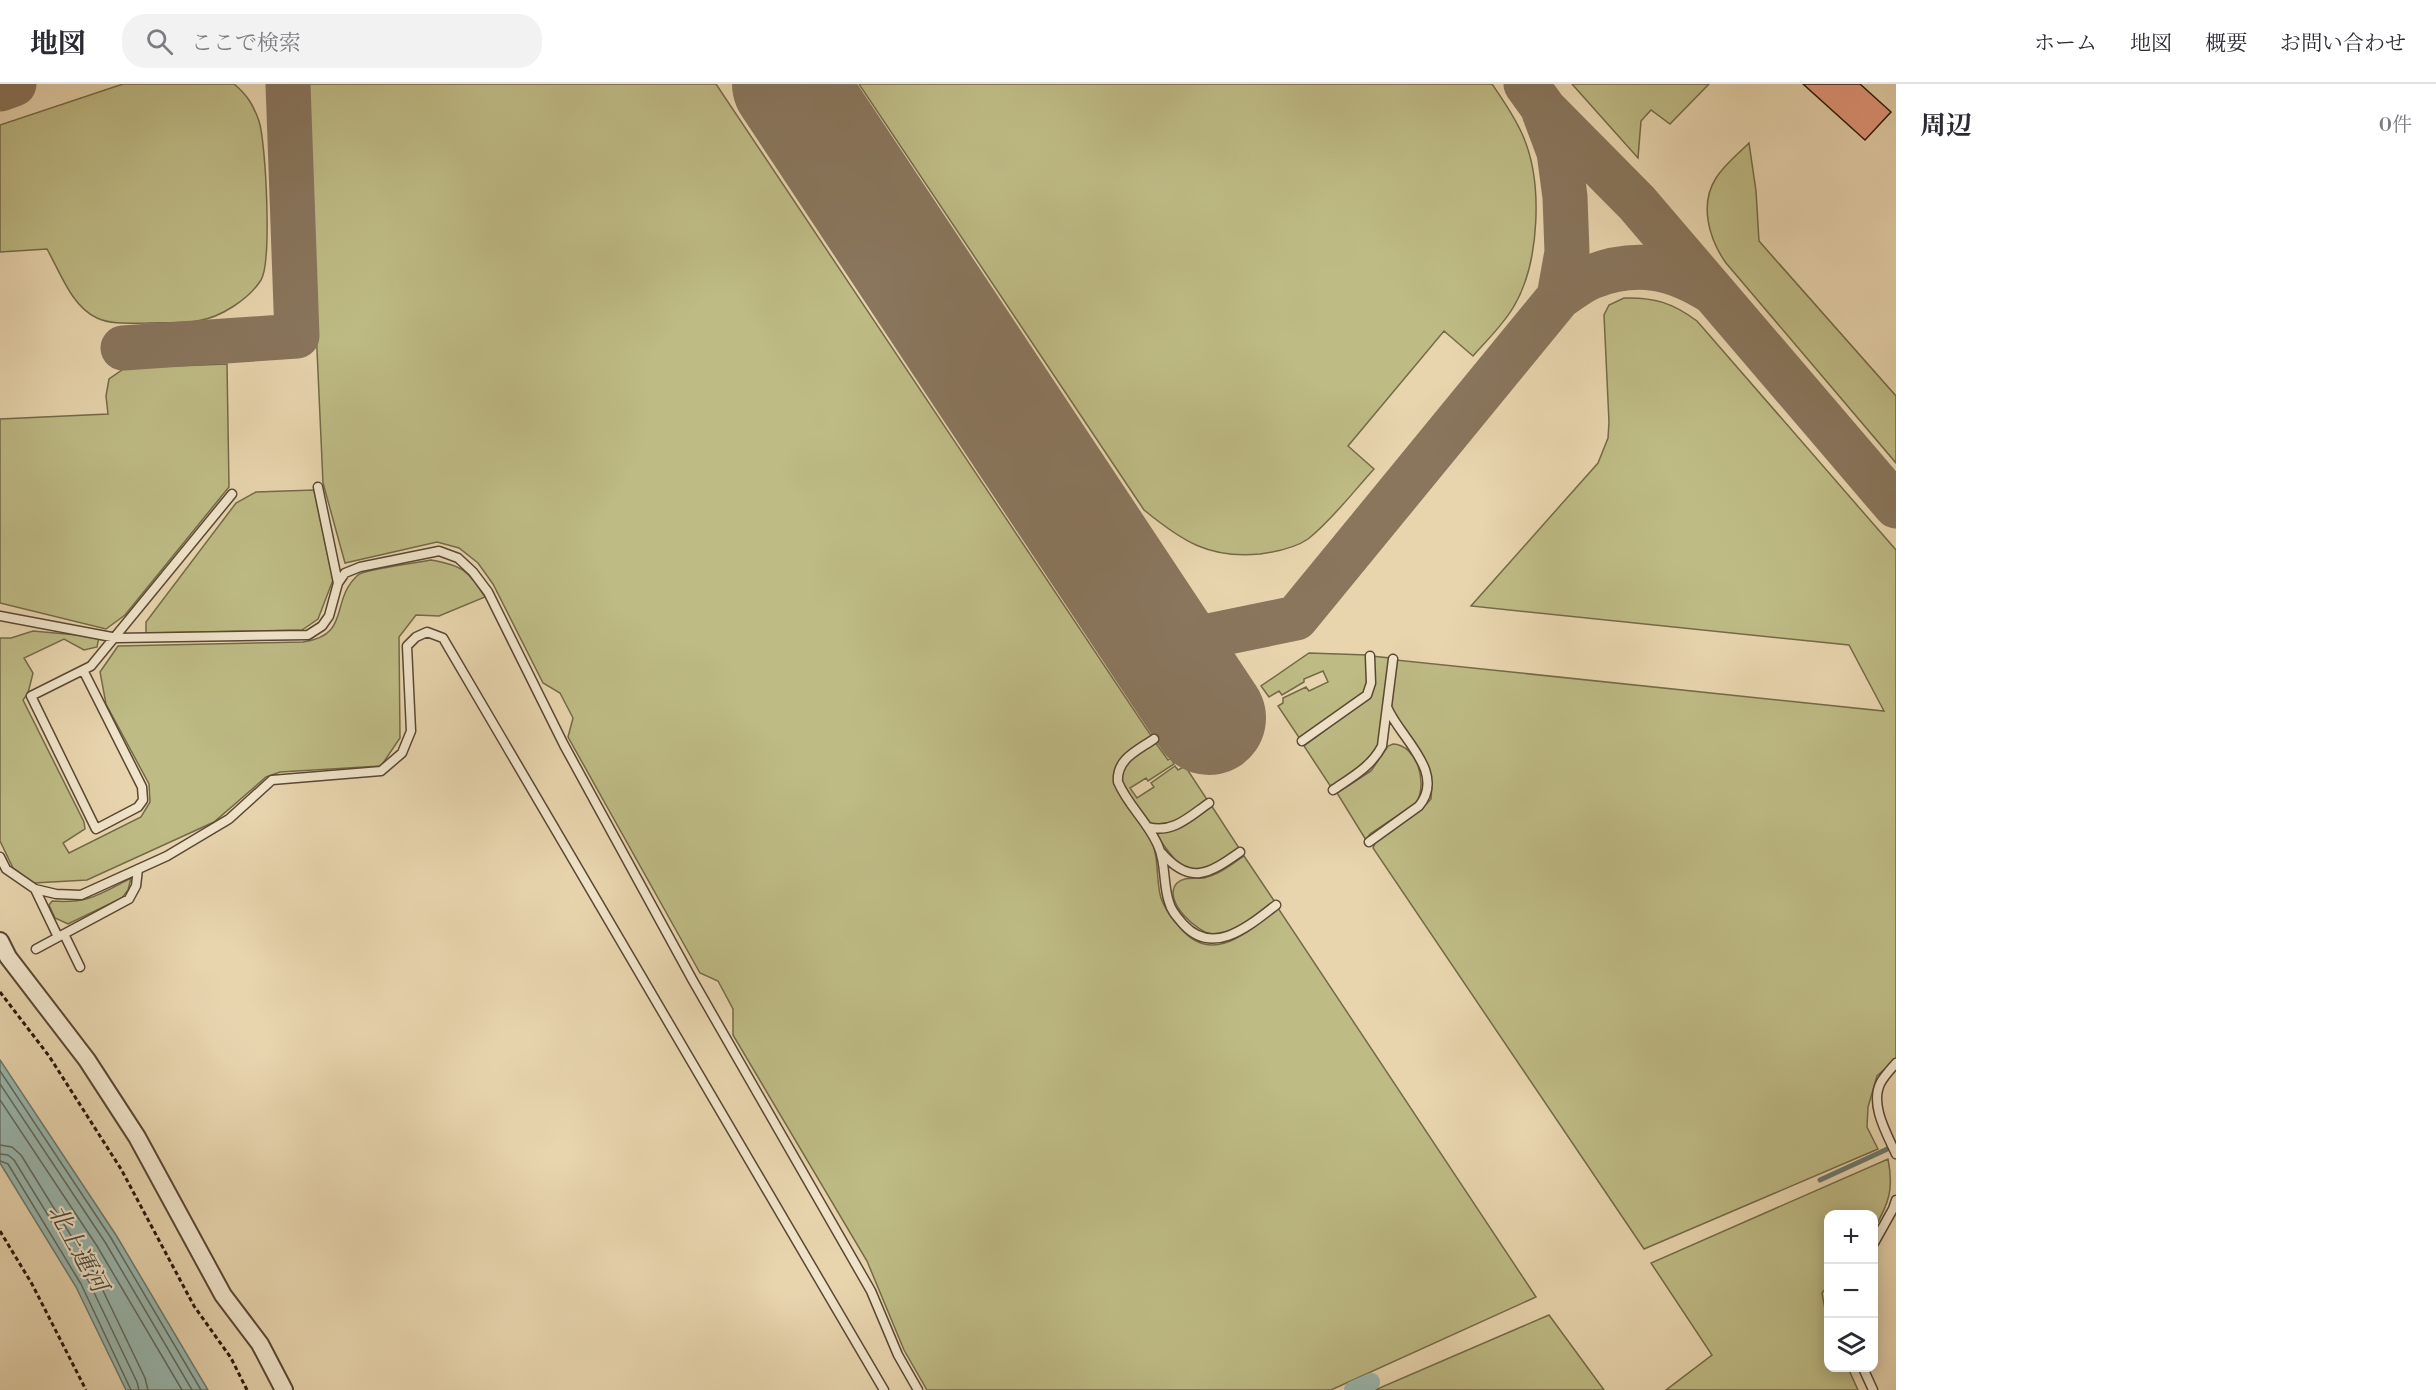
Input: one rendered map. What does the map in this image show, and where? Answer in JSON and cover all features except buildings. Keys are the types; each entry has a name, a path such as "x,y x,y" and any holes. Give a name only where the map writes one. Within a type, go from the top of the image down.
{"street":[{"path":"0,941 8,957 87,1060 137,1137 223,1295 260,1344 284,1390"}],"lane":[{"path":"318,487 338,583"},
{"path":"83,670 143,793 143,800 138,807 96,829 31,696 83,670 92,666 232,494"},
{"path":"0,616 117,638 308,635 322,626 329,616 338,583 345,573 360,567 439,551 458,558 473,572 488,592 564,744 692,979 862,1275 898,1355 918,1390"},
{"path":"0,857 6,869 35,889 56,894 81,895 167,856 229,819 272,780 381,771 402,753 411,730 407,646 416,637 427,632 442,638 884,1390"},
{"path":"1302,741 1367,694 1371,683 1370,656"},
{"path":"1334,790 1376,758 1382,746 1393,659"},
{"path":"1369,842 1419,806 1425,798 1427,789 1422,760 1393,722 1387,707"},
{"path":"1154,739 1125,759 1118,773 1121,789 1148,827 1160,851 1172,864 1191,874 1214,870 1240,852"},
{"path":"1148,827 1156,829 1173,827 1209,802"},
{"path":"1160,851 1169,905 1189,930 1201,937 1226,937 1240,932 1276,905"},
{"path":"36,949 129,899 136,886 138,869"},
{"path":"35,889 80,967"},
{"path":"1896,1063 1881,1083 1876,1097 1883,1125 1896,1154"},
{"path":"1878,1235 1896,1200"},
{"path":"1865,1372 1873,1390"}],"path":[{"path":"0,992 49,1056 122,1169 194,1306 231,1358 247,1390"},
{"path":"0,1231 32,1284 86,1390"}],"shaded area":[{"path":"123,84 234,84 249,100 257,115 262,133 266,176 267,228 264,269 261,280 242,301 215,316 178,323 109,322 97,318 80,306 47,249 0,252 0,125"},
{"path":"305,84 716,84 1152,737 1123,756 1115,773 1118,792 1151,840 1155,853 1160,894 1167,910 1190,938 1203,944 1216,945 1229,942 1241,935 1278,908 1536,1297 1331,1390 927,1390 904,1350 867,1261 733,1035 733,1009 718,981 700,973 568,737 573,718 560,693 543,683 493,584 478,563 459,548 437,542 345,563 323,483"},
{"path":"859,84 1492,84 1509,109 1523,136 1534,176 1536,222 1534,245 1523,288 1510,313 1473,356 1444,331 1348,446 1374,469 1334,515 1308,539 1285,549 1260,554 1226,554 1211,550 1184,539 1144,510"},
{"path":"1572,84 1709,84 1670,124 1651,110 1641,121 1638,158"},
{"path":"1749,143 1756,191 1759,241 1896,396 1896,463 1720,254 1708,222 1708,199 1711,188 1723,168"},
{"path":"1624,298 1663,302 1697,321 1896,550 1896,1059 1877,1076 1868,1107 1867,1127 1878,1149 1644,1249 1373,848 1376,841 1422,809 1431,799 1431,782 1425,759 1405,734 1393,711 1391,693 1396,660 1884,711 1849,645 1471,606 1598,463 1608,438 1609,422 1604,315 1609,305"},
{"path":"227,364 229,487 125,615 106,629 0,603 0,419 108,414 106,396 109,379 125,368"},
{"path":"314,490 333,580 318,619 302,630 146,633 146,622 236,503 256,492"},
{"path":"431,560 458,567 464,571 485,597 439,616 416,615 399,637 400,738 381,766 280,772 266,777 214,822 87,880 34,883 13,868 0,841 0,638 11,638 33,631 99,637 97,647 84,650 64,639 24,658 33,673 28,693 23,700 84,822 85,829 63,843 69,853 141,817 150,802 149,784 106,704 100,672 118,646 303,642 318,638 334,625 344,595 358,575 381,568"},
{"path":"1309,653 1367,655 1367,681 1365,693 1300,739 1278,706 1283,703 1283,698 1306,687 1309,691 1328,682 1323,671 1304,679 1304,682 1282,695 1279,691 1269,697 1261,686"},
{"path":"1371,656 1390,658 1378,747 1368,761 1331,787 1304,746 1371,696"},
{"path":"1155,742 1168,760 1171,758 1174,764 1148,781 1146,778 1130,788 1137,798 1154,787 1151,783 1175,766 1178,770 1185,766 1208,801 1172,824 1158,827 1148,822 1122,785 1121,777 1127,761"},
{"path":"1393,744 1402,746 1414,758 1421,777 1419,795 1416,803 1370,834 1366,840 1337,793 1371,771 1388,746"},
{"path":"1211,805 1239,848 1213,865 1194,871 1177,862 1158,837 1158,833 1172,830"},
{"path":"1244,856 1275,902 1239,928 1223,934 1208,933 1191,923 1174,898 1173,890 1177,883 1186,879 1204,878 1215,874"},
{"path":"131,878 128,890 122,898 68,924 55,918 49,905 52,901 75,901 93,897"},
{"path":"1888,1159 1889,1195 1878,1221 1878,1210 1824,1210 1824,1291 1822,1293 1824,1372 1850,1372 1858,1390 1666,1390 1712,1355 1651,1263"},
{"path":"1549,1315 1604,1390 1375,1390"}],"water":[{"name":"北上運河","path":"0,1060 116,1235 208,1390 126,1390 76,1287 0,1163"}],"waterway":[{"path":"1820,1180 1894,1146"},
{"path":"1353,1390 1371,1382"}],"taxiway":[{"path":"0,89 14,84"},
{"path":"123,348 297,336 288,84"},
{"path":"1526,84 1544,109 1637,203 1896,506"},
{"path":"1544,112 1559,152 1565,197 1567,252 1559,297"},
{"path":"1160,646 1296,618 1559,297 1579,284 1608,271 1640,267 1670,272 1714,293"}],"runway":[{"path":"789,84 1209,718"}]}
